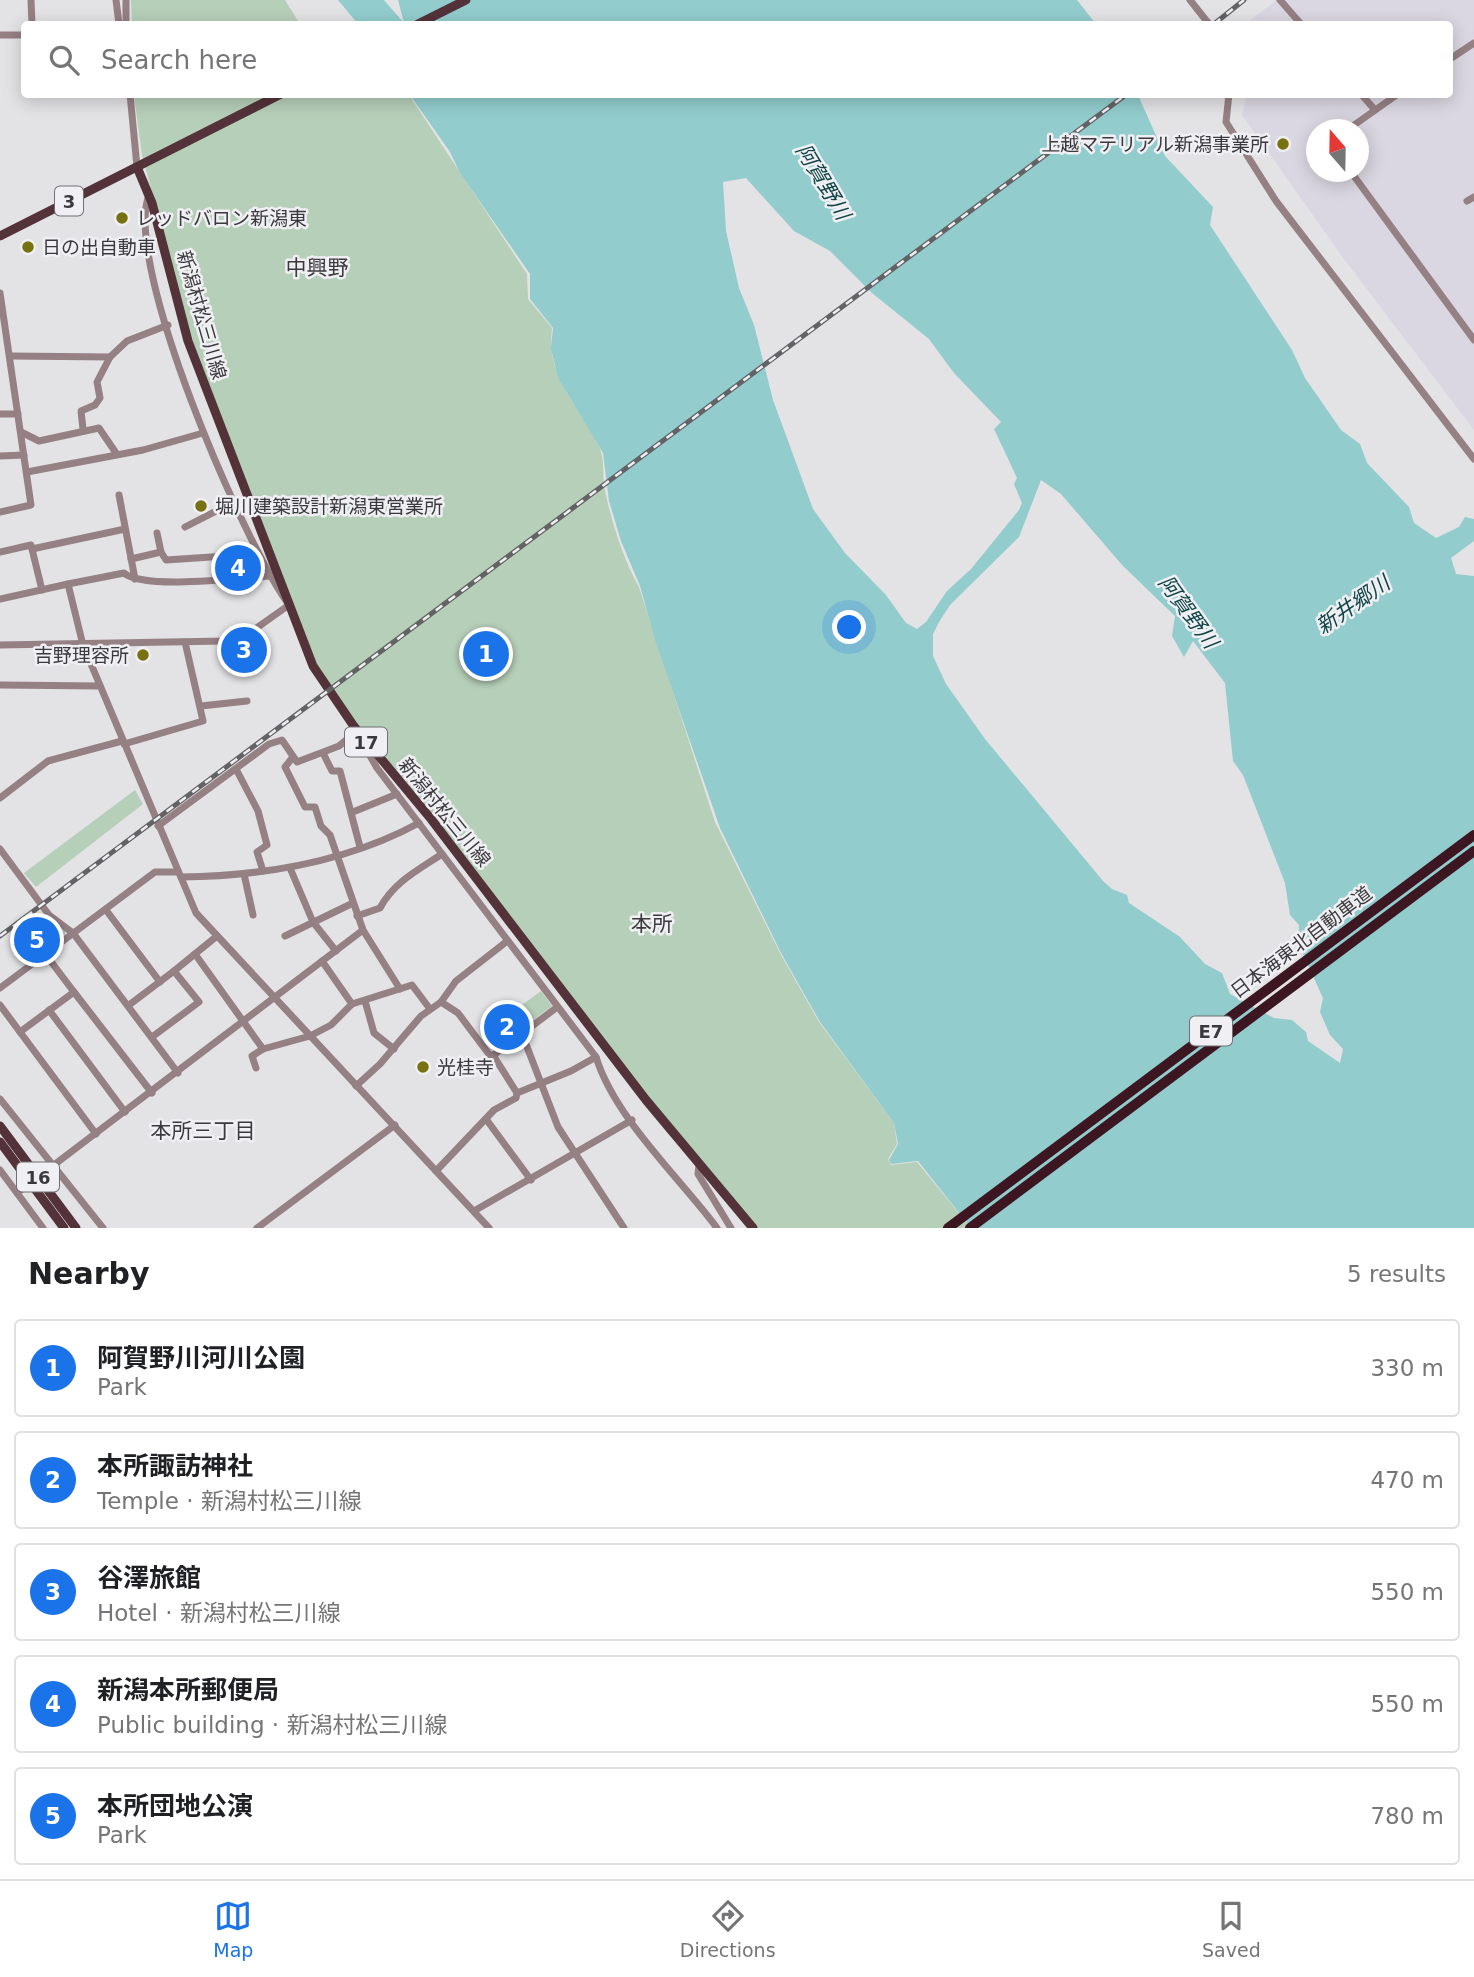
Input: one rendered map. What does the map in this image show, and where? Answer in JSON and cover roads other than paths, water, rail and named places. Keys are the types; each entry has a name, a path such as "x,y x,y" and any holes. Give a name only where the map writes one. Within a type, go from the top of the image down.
{"highway":[{"name":"日本海東北自動車道","path":"948,1228 1474,835"},
{"name":"日本海東北自動車道","path":"970,1228 1474,851"}],"main road":[{"path":"424,21 466,0"},
{"name":"3","path":"0,236 273,98"},
{"name":"新潟村松三川線","path":"137,167 149,195 188,341 313,666 354,729 431,819 646,1100 753,1228"},
{"name":"16","path":"0,1126 64,1228"},
{"name":"16","path":"0,1142 76,1228"}],"street":[{"path":"31,0 32,21"},
{"path":"116,0 119,21"},
{"path":"126,0 126,21"},
{"path":"1190,0 1207,21"},
{"path":"1280,0 1298,21"},
{"path":"0,35 21,35"},
{"path":"1453,57 1472,47"},
{"path":"130,98 137,167"},
{"path":"1229,98 1226,122 1276,201 1474,459"},
{"path":"1364,98 1375,110"},
{"path":"1362,119 1392,98"},
{"path":"1358,182 1474,340"},
{"path":"0,645 83,645 236,639 259,627 289,605 257,554 203,433 168,326 145,230 149,195"},
{"path":"0,293 31,505 0,512"},
{"path":"83,429 81,411 95,405 100,398 97,382 110,356 127,341 168,326"},
{"path":"10,356 110,356"},
{"path":"0,414 18,414"},
{"path":"21,432 39,441 83,429 99,428 116,453"},
{"path":"27,472 143,450 203,433"},
{"path":"0,456 24,454"},
{"path":"119,495 135,579"},
{"path":"185,527 232,503"},
{"path":"32,549 125,528"},
{"path":"157,533 161,552 166,560 257,554"},
{"path":"0,552 31,545 42,590"},
{"path":"131,559 161,552"},
{"path":"0,599 124,573 135,579 192,582 269,576"},
{"path":"68,584 83,645 195,913 489,1228"},
{"path":"0,798 48,761 203,721 185,642"},
{"path":"0,685 100,686"},
{"path":"201,706 247,701"},
{"path":"158,827 269,744 282,740 297,762 323,753 354,729 368,755 506,942 596,1057 607,1086 717,1228"},
{"path":"323,753 332,771 340,771 353,812 360,847"},
{"path":"293,757 285,767 304,807 315,807 321,826 330,835 338,854 351,904 363,930 400,989"},
{"path":"236,769 258,811 267,845 257,852 263,872"},
{"path":"353,812 397,794"},
{"path":"0,988 155,872 179,875 244,874 290,868 360,847 419,823"},
{"path":"0,849 48,915 72,933 178,1073"},
{"path":"357,916 380,908 389,892 401,881 442,854"},
{"path":"290,868 313,922 336,951"},
{"path":"244,874 253,915"},
{"path":"285,936 351,904"},
{"path":"106,910 159,982"},
{"path":"17,1193 276,999 363,930"},
{"path":"128,1005 217,936"},
{"path":"356,1086 394,1049 408,1029 441,1002 456,981 506,942"},
{"path":"195,954 264,1049"},
{"path":"46,955 152,1093"},
{"path":"322,961 352,1004"},
{"path":"152,1037 199,1002 174,971"},
{"path":"256,1068 252,1056 264,1049 310,1036 338,1021 352,1004 412,985 430,1009"},
{"path":"20,1031 74,992"},
{"path":"365,1001 374,1033 394,1049"},
{"path":"441,1002 458,1013 491,1057 556,1008"},
{"path":"0,1005 96,1135"},
{"path":"48,1010 125,1112"},
{"path":"522,1034 558,1127 624,1228"},
{"path":"493,1055 517,1093"},
{"path":"436,1171 486,1119 516,1098 517,1093 596,1057"},
{"path":"0,1099 103,1228"},
{"path":"486,1119 531,1180"},
{"path":"474,1211 632,1120"},
{"path":"257,1228 395,1125"},
{"path":"699,1164 698,1174 731,1228"},
{"path":"0,1170 43,1228"}],"water":[{"path":"338,0 384,0 402,21 356,21"},
{"path":"398,0 1077,0 1094,21 403,21"},
{"path":"412,98 1139,98 1165,156 1213,207 1210,225 1292,350 1305,378 1341,430 1360,444 1367,463 1409,507 1414,523 1436,538 1459,527 1465,517 1474,519 1474,541 1451,558 1456,574 1474,576 1474,1228 971,1228 918,1161 891,1164 889,1160 898,1144 894,1123 820,1022 781,953 720,828 656,643 640,586 621,541 609,501 603,453 558,378 551,348 553,328 530,299 530,274 460,173 450,152","holes":["746,178 794,231 830,251 872,293 929,339 954,373 1001,422 994,429 1017,478 1014,484 1022,503 971,569 947,591 926,622 917,629 906,623 886,595 845,553 813,509 773,400 754,325 739,288 726,231 723,182","1041,480 1061,494 1123,566 1175,616 1172,636 1184,657 1193,641 1225,683 1233,761 1243,775 1285,883 1290,915 1299,925 1298,943 1323,998 1320,1012 1330,1035 1343,1049 1340,1063 1308,1041 1306,1032 1292,1020 1274,1018 1230,994 1222,973 1205,964 1180,937 1129,903 1127,895 1112,889 1103,881 985,739 946,684 933,656 933,634 939,622 950,605 1019,537"]}],"railway":[{"path":"1218,21 1244,0"},
{"path":"0,936 1122,98"}],"place":[{"name":"上越マテリアル新潟事業所","path":"1283,144"},
{"name":"レッドバロン新潟東","path":"122,218"},
{"name":"日の出自動車","path":"28,247"},
{"name":"堀川建築設計新潟東営業所","path":"201,506"},
{"name":"新潟本所郵便局","path":"238,568"},
{"name":"谷澤旅館","path":"244,650"},
{"name":"阿賀野川河川公園","path":"486,654"},
{"name":"吉野理容所","path":"143,655"},
{"name":"本所団地公演","path":"37,940"},
{"name":"本所諏訪神社","path":"507,1027"},
{"name":"光桂寺","path":"423,1067"}],"district":[{"name":"中興野","path":"317,268"},
{"name":"本所","path":"652,924"},
{"name":"本所三丁目","path":"203,1131"}],"water label":[{"name":"阿賀野川","path":"823,182"},
{"name":"新井郷川","path":"1353,605"},
{"name":"阿賀野川","path":"1188,612"}]}
